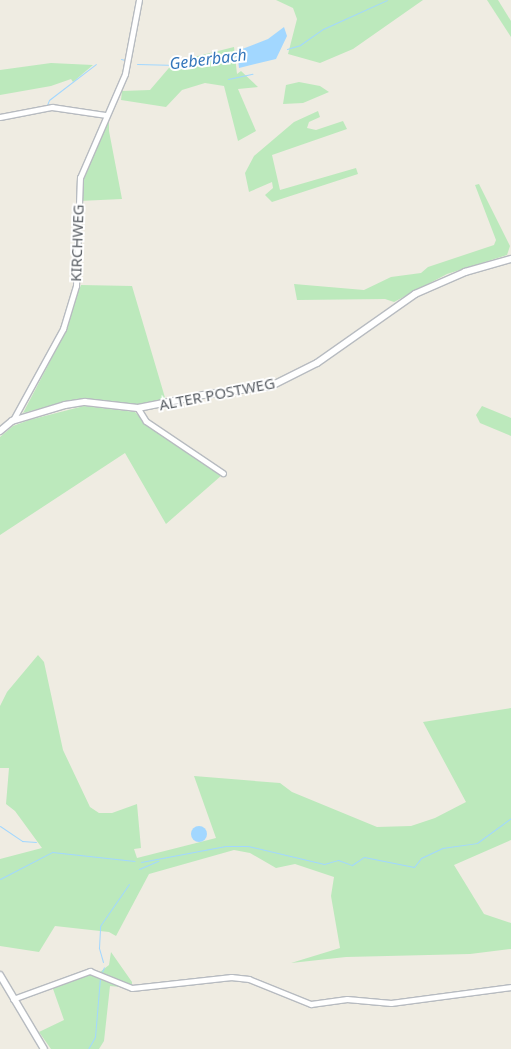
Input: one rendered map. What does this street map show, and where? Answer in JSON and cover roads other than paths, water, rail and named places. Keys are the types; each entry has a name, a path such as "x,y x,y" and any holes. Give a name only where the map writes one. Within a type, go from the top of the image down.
{"street":[{"name":"KIRCHWEG","path":"12,421 63,329 76,286 80,178 130,59 139,0"},
{"path":"0,117 52,107 91,110 106,115"},
{"name":"ALTER POSTWEG","path":"12,421 85,402 138,408 203,395 271,386 317,363 415,294 465,272 511,259"},
{"path":"138,408 146,421 223,473"},
{"path":"0,431 12,421"},
{"path":"13,999 90,971 132,988 231,977 249,979 312,1004 348,1000 391,1003 511,987"},
{"path":"0,975 44,1049"}],"water":[{"path":"284,27 287,36 276,59 239,68 237,51 268,39"},
{"path":"196,826 202,826 207,831 205,840 196,842 191,837 191,831"}],"waterway":[{"name":"Geberbach","path":"287,49 300,45 323,29 387,0"},
{"name":"Geberbach","path":"137,64 177,65 237,56"},
{"name":"Geberbach","path":"121,59 125,60"},
{"name":"Geberbach","path":"47,105 49,100 96,64"},
{"path":"228,79 252,74"},
{"path":"141,862 226,846 248,846 324,864 338,860 352,865 364,857 414,867 421,858 442,848 477,843 511,818"},
{"path":"0,826 22,841 36,842"},
{"path":"0,879 52,852 135,861"},
{"path":"139,869 158,861"},
{"path":"103,962 99,948 100,926 129,884"},
{"path":"102,972 104,967"},
{"path":"88,1049 95,1037 100,977"}]}
